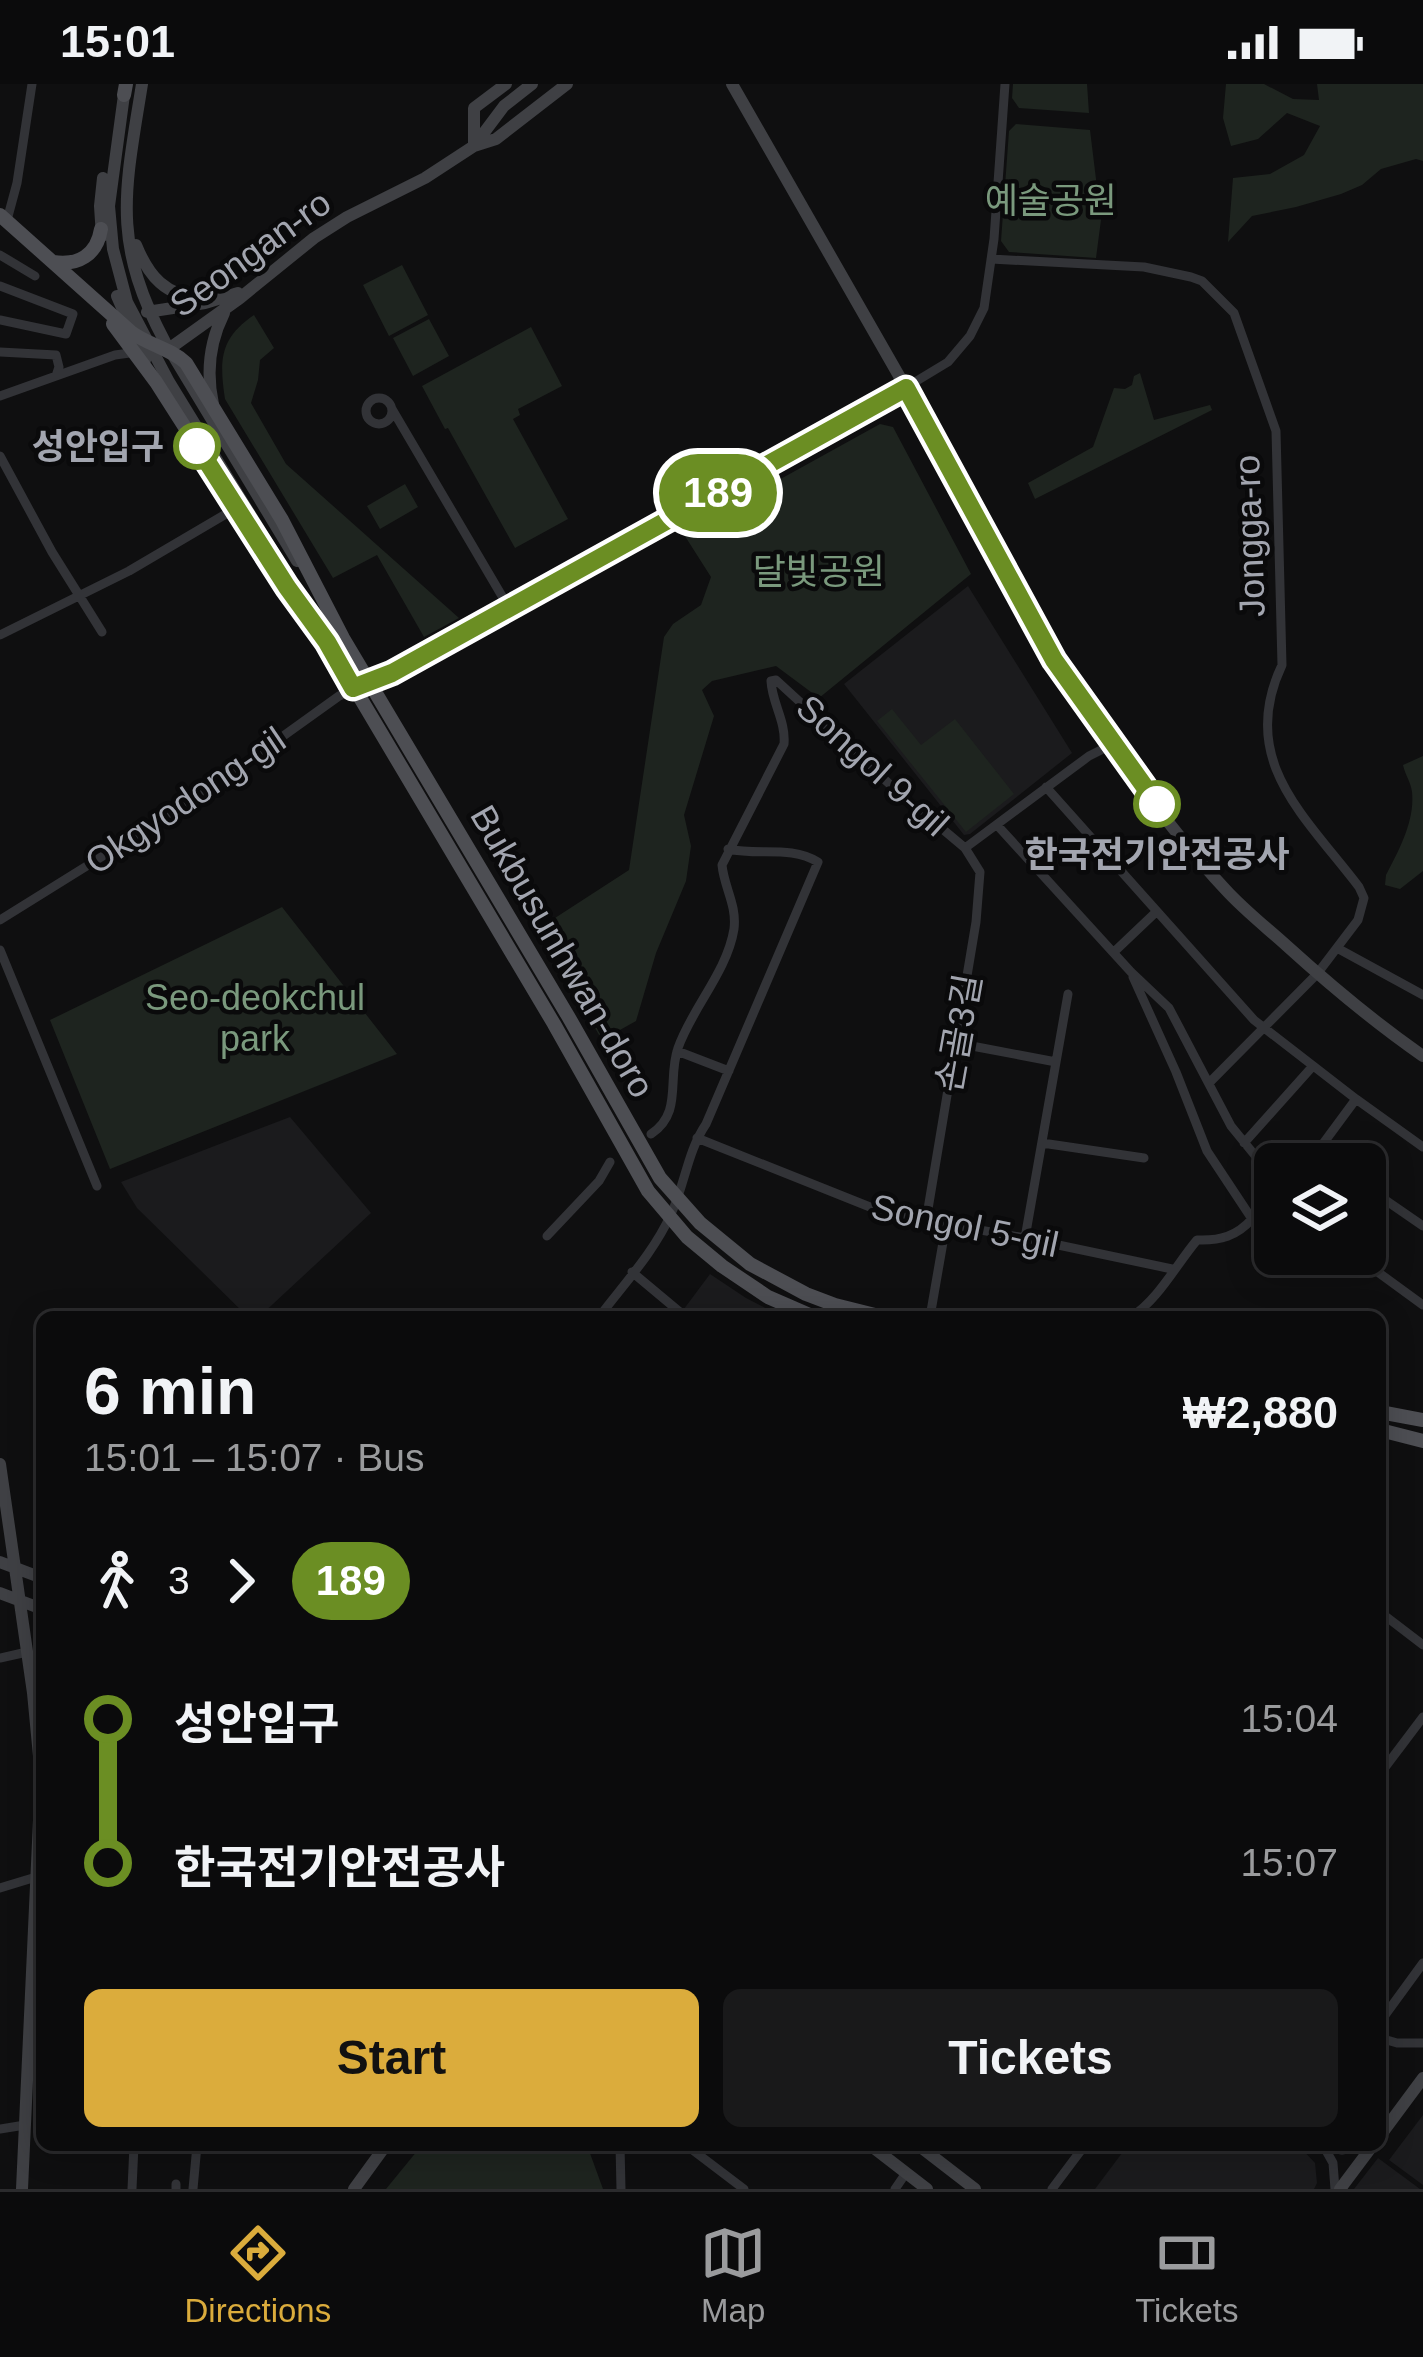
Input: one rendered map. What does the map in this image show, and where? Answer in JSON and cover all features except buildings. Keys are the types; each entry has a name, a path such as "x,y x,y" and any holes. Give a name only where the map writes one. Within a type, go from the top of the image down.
{"main road":[{"path":"506,84 474,108 474,146 496,139 567,84"},
{"name":"Seongan-ro","path":"172,347 314,238 474,146 504,106 532,84"},
{"path":"732,84 1054,660 1113,744 1227,891 1369,1018 1423,1056"},
{"path":"53,262 86,257 96,246 103,178 133,90"},
{"path":"133,90 136,245 157,312 172,347 282,520 341,634"},
{"path":"133,90 109,206 123,288 169,382 268,528"},
{"path":"3,218 103,304 327,642"},
{"path":"101,229 132,344"},
{"path":"136,245 148,272 170,292 226,303"},
{"path":"88,292 132,344"},
{"path":"103,304 157,312 226,303"},
{"path":"215,411 209,385 210,352 226,303"},
{"path":"132,344 172,347"},
{"path":"156,382 156,362 172,347"},
{"name":"Bukbusunhwan-doro","path":"268,528 341,634 568,1016 637,1156 649,1192 703,1251 768,1297 800,1311"},
{"name":"Bukbusunhwan-doro","path":"268,528 353,688 624,1132"},
{"name":"Bukbusunhwan-doro","path":"637,1156 732,1251 777,1280 859,1311"},
{"path":"1386,1412 1423,1419"},
{"path":"1386,1431 1423,1439"},
{"path":"0,1464 36,1714"},
{"path":"0,1515 6,1498"},
{"path":"0,1552 17,1568"},
{"path":"0,1562 36,1576"},
{"path":"0,1593 36,1607"},
{"path":"27,1652 36,1649"},
{"path":"22,2189 36,2021 36,1877"},
{"path":"1386,2128 1423,2078"},
{"path":"354,2189 382,2151"},
{"path":"878,2151 927,2189"},
{"path":"926,2151 975,2189"},
{"path":"1338,2189 1366,2151"}],"street":[{"path":"3,218 17,183 32,84"},
{"path":"370,682 948,362 970,336 984,308 1005,84"},
{"path":"0,255 34,276"},
{"name":"Jongga-ro","path":"991,259 1144,268 1202,281 1234,314 1276,431 1282,664 1268,700 1268,750 1282,783 1362,893 1363,910 1317,974 1209,1082"},
{"path":"0,286 73,314 68,333 63,334 0,320"},
{"path":"0,396 76,370 132,344"},
{"path":"0,352 56,355 56,376"},
{"path":"410,439 368,418 369,402 388,401 508,608"},
{"path":"382,424 391,417 392,409"},
{"path":"0,456 102,632"},
{"path":"0,635 129,571 236,508"},
{"name":"Songol 9-gil","path":"728,850 784,744 784,724 770,688 776,680 965,848"},
{"name":"Okgyodong-gil","path":"0,920 204,793 339,696 370,682"},
{"path":"965,848 1088,756 1113,744"},
{"path":"1046,787 1264,1029 1423,1147"},
{"path":"997,825 1169,1008 1231,1126 1254,1155"},
{"name":"손골3길","path":"926,1221 981,879 965,848"},
{"path":"603,1311 669,1219 697,1138 818,862 796,852 728,850 722,871 733,900 732,936 676,1051 672,1108 651,1134"},
{"path":"1115,951 1155,913"},
{"path":"1337,948 1423,995"},
{"path":"0,950 98,1186"},
{"path":"1131,972 1207,1151 1252,1219 1241,1232 1214,1241 1197,1240 1154,1299 1139,1311"},
{"path":"1025,1238 1067,994"},
{"path":"956,1043 1055,1062"},
{"path":"676,1051 729,1071"},
{"path":"1244,1143 1312,1066"},
{"path":"1324,1143 1356,1100"},
{"name":"Songol 5-gil","path":"697,1138 885,1213 1172,1269"},
{"path":"1042,1143 1144,1158"},
{"path":"547,1236 599,1181 610,1162"},
{"path":"1386,1200 1423,1226"},
{"path":"931,1311 946,1225"},
{"path":"632,1272 679,1311"},
{"path":"1382,1275 1423,1305"},
{"path":"1386,1617 1423,1646"},
{"path":"0,1658 27,1652"},
{"path":"1386,1766 1423,1717"},
{"path":"0,1888 36,1877"},
{"path":"1386,2014 1423,1963"},
{"path":"1386,2040 1423,2043"},
{"path":"0,2128 25,2125"},
{"path":"132,2189 134,2151"},
{"path":"193,2189 196,2151"},
{"path":"620,2151 621,2189"},
{"path":"694,2151 744,2189"},
{"path":"1052,2189 1080,2151"},
{"path":"1327,2151 1338,2189"},
{"path":"895,2189 906,2173"}],"shaded area":[{"path":"968,586 1072,753 964,835 844,684"},
{"path":"290,1117 371,1213 265,1311 242,1311 137,1208 121,1182"},
{"path":"710,1274 771,1311 682,1311"},
{"path":"1423,2115 1423,2185 1389,2160"},
{"path":"1124,2151 1304,2151 1315,2163 1317,2183 1314,2189 1095,2189"},
{"path":"1378,2158 1420,2189 1354,2189"}],"green space":[{"name":"예술공원","path":"1013,84 1087,84 1089,113 1019,108 1012,98"},
{"path":"1226,84 1264,84 1293,99 1319,100 1317,84 1423,84 1423,161 1381,169 1341,194 1252,216 1228,242 1233,178 1270,174 1304,155 1320,126 1287,113 1258,139 1231,146 1223,118"},
{"name":"예술공원","path":"1016,124 1090,130 1101,220 1096,258 1009,252 1001,241 1009,131"},
{"path":"402,265 428,315 389,336 363,285"},
{"path":"254,315 274,348 260,360 251,403 286,464 459,618 424,637 377,555 333,578 225,399 224,351 234,332"},
{"path":"429,319 449,356 413,376 393,338"},
{"path":"531,327 562,386 518,409 520,415 513,419 568,519 515,548 422,386"},
{"path":"1140,373 1154,420 1210,405 1212,410 1035,499 1028,483 1093,447 1114,388 1132,385"},
{"name":"달빛공원","path":"880,424 893,427 971,574 819,698 776,666 712,681 702,690 714,716 684,815 691,846 686,881 656,953 636,1021 602,1040 538,929 629,870 664,637 673,624 701,605 711,577 683,533"},
{"path":"405,484 418,507 380,529 367,506"},
{"path":"892,709 921,745 955,719 1014,794 966,832 877,721"},
{"path":"1423,756 1423,871 1400,889 1385,885 1411,814 1411,788 1403,765"},
{"name":"Seo-deokchul park","path":"282,907 397,1054 110,1169 50,1020"},
{"path":"417,2151 589,2151 603,2189 386,2189"}],"bus line":[{"name":"189","path":"197,446 353,688 392,673 906,388 1054,660 1157,804"}],"place":[{"name":"성안입구","path":"197,446"},
{"name":"한국전기안전공사","path":"1157,804"}]}
